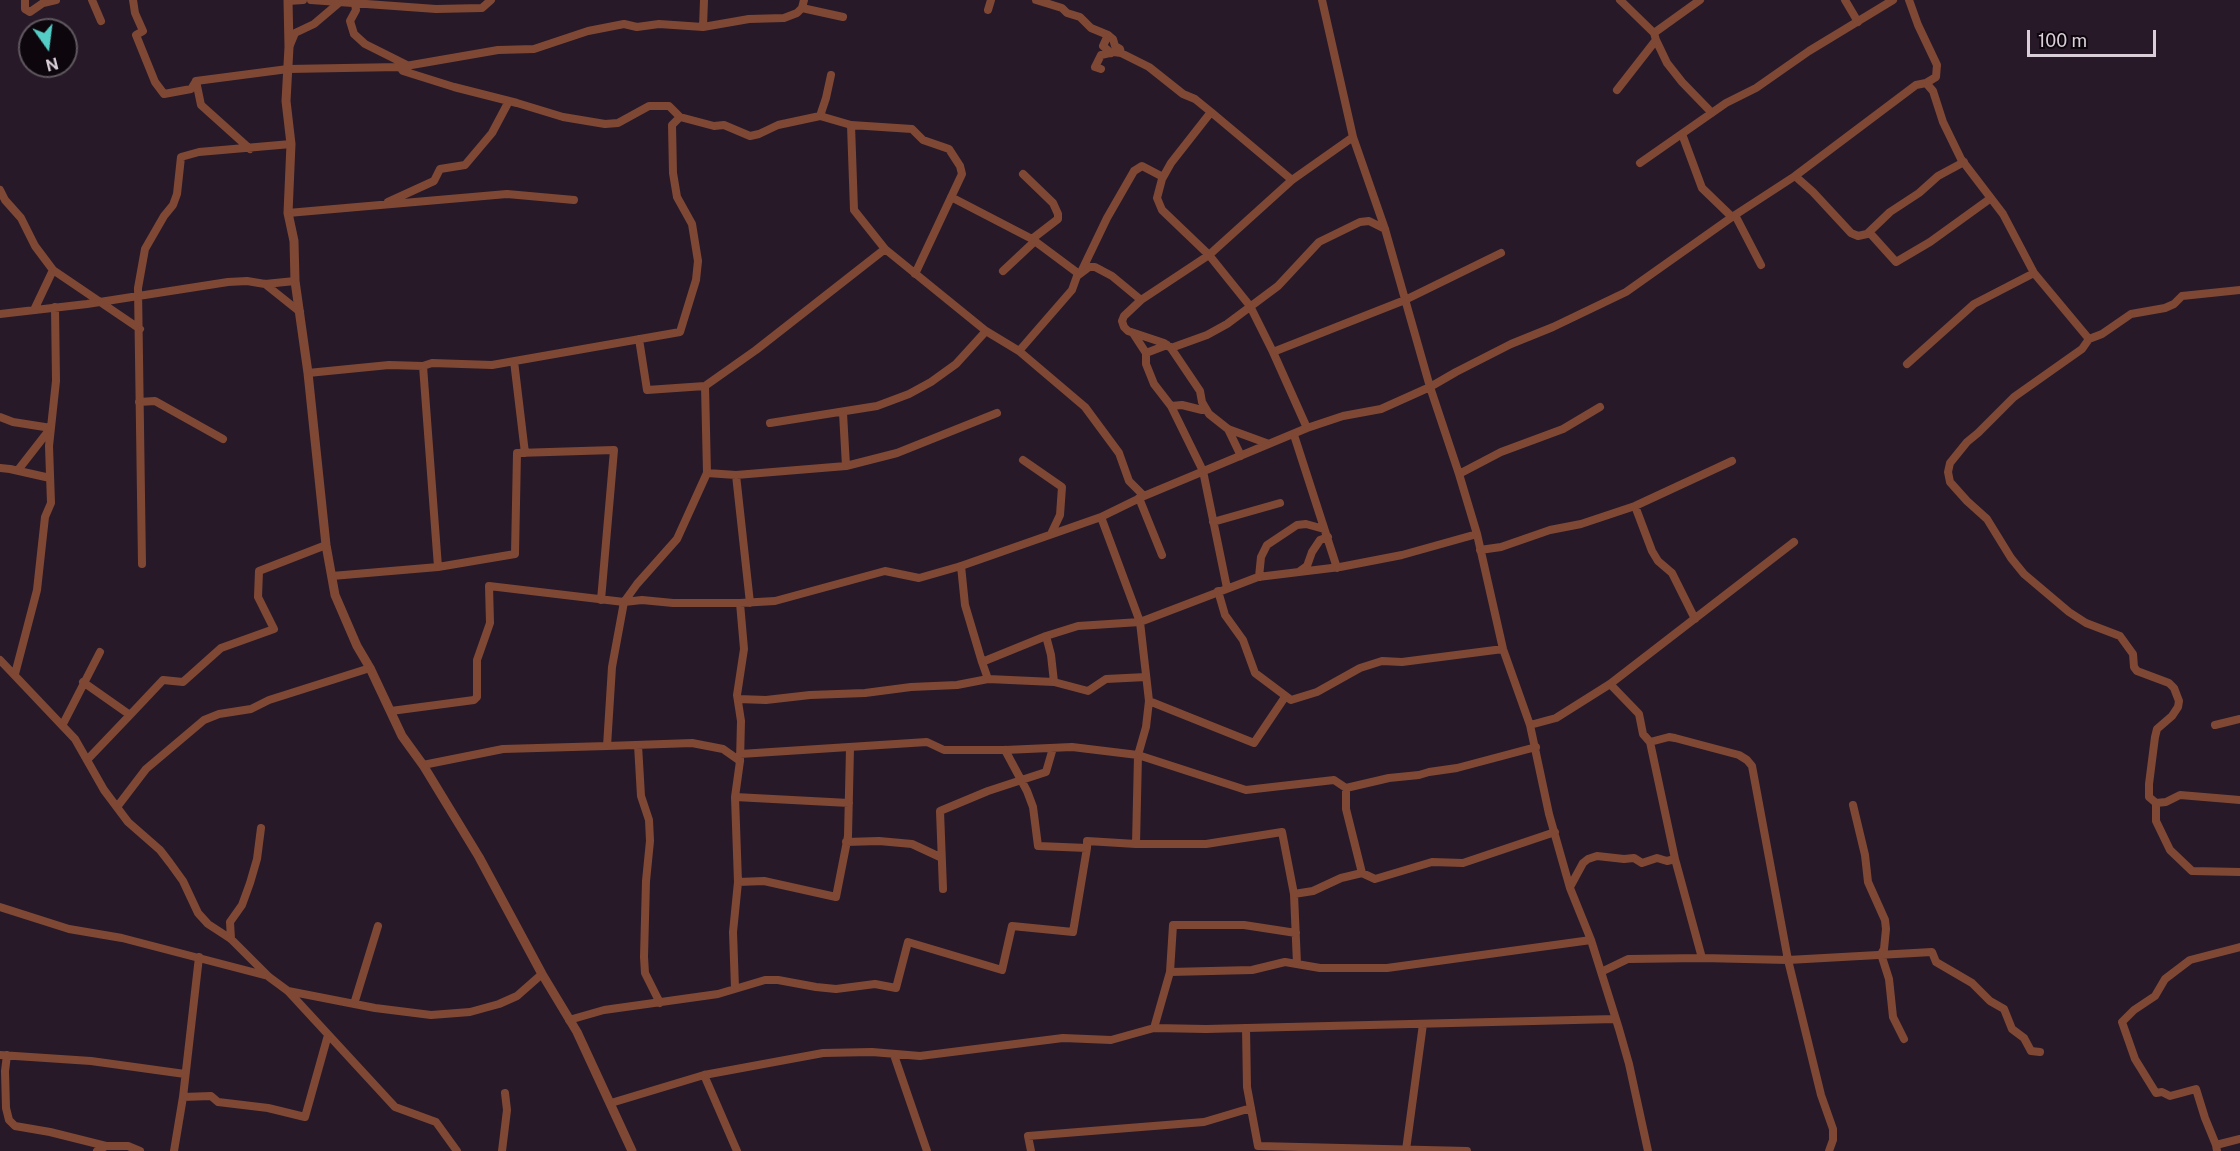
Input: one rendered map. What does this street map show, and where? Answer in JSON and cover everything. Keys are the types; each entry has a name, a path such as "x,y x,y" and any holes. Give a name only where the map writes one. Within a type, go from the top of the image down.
{"street":[{"path":"25,0 25,9 30,12 43,3 56,0"},
{"path":"92,0 101,21"},
{"path":"133,0 135,13 143,31 136,35 155,82 164,94 191,89 196,81"},
{"path":"303,0 288,1 289,47 286,101 291,144 288,213 294,241 295,280 308,373 326,545 335,595 357,646 402,736 423,765 479,857 542,974 577,1032 632,1151"},
{"path":"311,0 436,9 483,8 491,0"},
{"path":"703,27 704,0"},
{"path":"988,10 991,0"},
{"path":"1036,0 1062,8 1068,14 1080,17 1091,28 1113,39 1121,53"},
{"path":"1322,0 1353,137 1384,229 1430,387 1477,534 1503,649 1530,725 1570,888 1591,940 1629,1064 1647,1151"},
{"path":"1620,0 1655,36 1667,63 1712,113"},
{"path":"1617,90 1655,36 1700,0"},
{"path":"1845,0 1858,22"},
{"path":"1640,163 1712,113 1756,88 1809,51 1893,0"},
{"path":"391,711 474,700 477,697 477,660 490,623 489,586 624,602 642,600 672,603 750,603 775,601 885,571 919,578 961,566 1101,517 1142,497 1306,428 1343,416 1381,409 1430,387 1511,344 1553,327 1626,292 1733,216 1795,176 1916,84 1936,77 1938,65 1918,25 1909,0"},
{"path":"289,47 295,33 314,24 340,3"},
{"path":"355,4 356,10 350,21 354,34 365,44 404,66"},
{"path":"196,81 288,69 404,66 507,49 534,49 588,31 624,24 638,27 667,24 703,27 749,19 784,18 797,13 803,4 843,17"},
{"path":"1108,35 1103,46 1111,53"},
{"path":"1101,69 1095,67 1101,55 1111,53 1121,53 1149,67 1182,94 1195,99 1292,180"},
{"path":"404,66 402,70 415,73 428,80 563,117 606,124 618,123 649,106 669,106 680,117 714,126 724,126 750,136 777,125 820,116 851,125 912,129 923,140 949,149 960,166 962,174 915,274"},
{"path":"820,116 831,75"},
{"path":"196,81 201,105 250,149"},
{"path":"1926,82 1933,91 1943,123 1964,162 2003,214 2034,273 2089,339"},
{"path":"381,205 434,181 440,169 465,165 492,133 509,101"},
{"path":"1210,112 1171,163 1163,177 1157,198 1159,204 1209,255 1250,306 1306,428"},
{"path":"308,373 389,365 423,366 432,363 492,365 680,332 696,280 698,261 693,224 677,197 673,173 672,125 680,117"},
{"path":"851,125 854,210 885,249 986,331 1019,351 1085,407 1119,453 1129,481 1142,497 1162,555"},
{"path":"1682,134 1702,188 1733,216 1761,265"},
{"path":"1269,444 1228,429 1209,414 1200,391 1169,346 1133,333 1124,327 1122,321 1124,316 1141,300 1209,255 1292,180 1353,137"},
{"path":"142,564 139,296 143,255 175,200 181,157 199,152 291,144"},
{"path":"1795,176 1851,233 1858,236 1869,232 1890,212 1919,193 1938,176 1964,162"},
{"path":"1019,351 1072,290 1107,218 1134,171 1142,166 1163,177"},
{"path":"1003,271 1058,219 1053,203 1023,174"},
{"path":"0,190 3,200 21,218 35,246 53,270 140,329"},
{"path":"288,213 507,194 574,200"},
{"path":"951,197 1034,240 1080,272"},
{"path":"1869,232 1896,262 1930,242 1991,198"},
{"path":"1146,353 1207,335 1227,324 1278,286 1319,242 1360,222 1369,222 1384,229"},
{"path":"639,339 647,390 705,386 756,350 885,249"},
{"path":"1273,352 1405,300 1500,253"},
{"path":"1080,272 1089,267 1095,267 1112,276 1141,300"},
{"path":"34,310 53,270"},
{"path":"1907,364 1974,304 2034,273"},
{"path":"0,314 100,302 228,282 247,281 265,284 295,280"},
{"path":"265,284 300,312"},
{"path":"2240,290 2182,296 2175,304 2165,308 2131,314 2102,334 2089,339 2082,349 2014,397 1967,442 1950,463 1948,472 1950,482 1987,519 2010,558 2024,574 2069,612 2086,622 2120,636 2133,654 2134,667 2137,671 2174,688 2179,701 2178,707 2172,716 2157,729 2154,737 2149,797 2156,803 2166,802 2180,795 2240,800"},
{"path":"15,674 37,590 45,517 51,503 51,428 56,381 55,308"},
{"path":"770,423 877,406 909,394 956,364 986,331"},
{"path":"1133,333 1146,353 1146,364 1154,384 1171,406 1203,471 1213,522 1225,615 1243,640 1255,673 1285,698 1291,700 1317,692 1360,668 1382,661 1402,662 1503,649"},
{"path":"514,361 525,453"},
{"path":"423,366 438,567"},
{"path":"607,746 612,667 624,602 636,584 678,539 707,473 705,386"},
{"path":"139,402 155,401 223,439"},
{"path":"1171,406 1182,405 1206,409"},
{"path":"1459,474 1501,452 1563,429 1600,407"},
{"path":"843,413 846,466"},
{"path":"707,473 736,475 846,466 897,453 997,413"},
{"path":"0,417 13,422 51,428"},
{"path":"18,470 51,428"},
{"path":"1228,429 1241,456"},
{"path":"1294,435 1337,568"},
{"path":"332,576 438,567 515,554 517,453 614,450 601,600"},
{"path":"1023,460 1062,487 1060,515 1051,534"},
{"path":"1480,550 1501,548 1550,530 1581,524 1635,506 1732,461"},
{"path":"0,468 50,478"},
{"path":"736,475 750,603"},
{"path":"1213,522 1280,503"},
{"path":"1635,506 1652,551 1658,561 1672,573 1695,619"},
{"path":"1101,517 1140,622 1149,700 1146,727 1138,755 1136,844"},
{"path":"1259,577 1261,557 1267,545 1297,525 1306,524 1326,533"},
{"path":"1299,571 1306,566 1311,552 1326,533"},
{"path":"982,662 1046,636 1078,626 1140,622 1222,589 1259,577 1337,568 1402,555 1477,534"},
{"path":"1530,725 1556,718 1610,684 1794,542"},
{"path":"87,760 163,680 183,682 221,648 274,629 258,597 259,571 326,545"},
{"path":"961,566 965,605 988,678"},
{"path":"735,988 733,932 738,882 735,797 740,757 741,721 738,699 744,649 740,603"},
{"path":"1046,636 1054,682"},
{"path":"63,724 100,652"},
{"path":"0,660 75,739 117,807 128,822 160,850 183,881 198,913 208,924 231,939 269,977 288,991 395,1107 436,1122 457,1151"},
{"path":"117,807 146,769 204,720 219,714 250,709 268,700 370,668"},
{"path":"738,699 778,699 865,693 911,687 938,687 988,678 1054,682 1088,691 1106,679 1146,677"},
{"path":"83,682 130,715"},
{"path":"1610,684 1639,714 1643,734 1650,742 1675,859 1702,958"},
{"path":"1149,700 1254,743 1285,698"},
{"path":"2215,725 2240,719"},
{"path":"1650,742 1675,738 1738,755 1752,766 1788,960 1821,1095 1833,1130 1833,1140 1829,1151"},
{"path":"423,765 503,748 692,743 710,745 740,757 927,742 944,750 1072,747 1138,755 1246,790 1334,780 1346,789"},
{"path":"638,745 641,796 649,820 650,842 646,881 645,973 660,1003"},
{"path":"1346,789 1389,778 1457,768 1536,747"},
{"path":"738,882 764,881 836,897 848,836 850,748"},
{"path":"943,890 940,811 1021,779 1046,772 1053,748"},
{"path":"1005,750 1033,807 1038,846 1087,848"},
{"path":"1346,789 1346,809 1362,873"},
{"path":"735,797 849,803"},
{"path":"2156,803 2156,821 2170,850 2192,871 2240,873"},
{"path":"1853,805 1865,855 1868,882 1885,920 1884,949 1881,954 1889,979 1893,1017 1904,1038"},
{"path":"231,939 230,922 242,904 250,883 257,859 261,828"},
{"path":"569,1020 604,1010 718,994 765,980 836,989 875,984 896,988 908,942 1002,970 1012,926 1073,932 1087,841 1206,844 1282,832 1294,894 1297,964"},
{"path":"1294,894 1313,891 1341,878 1362,873 1375,879 1432,862 1463,863 1555,832"},
{"path":"846,842 879,841 912,844 940,857"},
{"path":"1570,888 1588,858 1597,856 1634,858 1642,862 1657,858 1667,861 1675,859"},
{"path":"0,907 69,929 106,935 199,957 269,977"},
{"path":"1154,1028 1170,972 1173,925 1244,925 1296,933"},
{"path":"354,1004 378,926"},
{"path":"1170,972 1252,970 1277,963 1320,968 1387,968 1591,940"},
{"path":"2240,947 2190,960 2165,979 2155,996 2134,1010 2122,1022 2135,1059 2156,1093 2162,1092 2170,1096 2196,1089 2217,1148 2240,1139"},
{"path":"1601,972 1628,959 1643,958 1657,960 1702,958 1788,960 1932,952 1936,962 1972,983 1990,1001 2004,1008 2012,1029 2024,1038 2031,1051 2040,1052"},
{"path":"174,1151 183,1097 199,957"},
{"path":"288,991 354,1004 431,1015 470,1012 499,1004 517,996 542,974"},
{"path":"610,1103 704,1075 822,1053 872,1052 920,1056 1063,1038 1111,1040 1154,1028 1615,1019"},
{"path":"1406,1150 1423,1024"},
{"path":"1246,1028 1246,1087 1258,1146 1467,1151"},
{"path":"183,1097 211,1096 218,1102 258,1107 305,1117 328,1035"},
{"path":"140,1151 128,1146 106,1146 15,1126 9,1120 6,1108 4,1055 91,1061 185,1074"},
{"path":"894,1055 927,1151"},
{"path":"704,1075 737,1151"},
{"path":"502,1151 507,1110 505,1093"},
{"path":"1031,1151 1028,1136 1204,1122 1251,1108"},
{"path":"97,1151 106,1146"}]}
